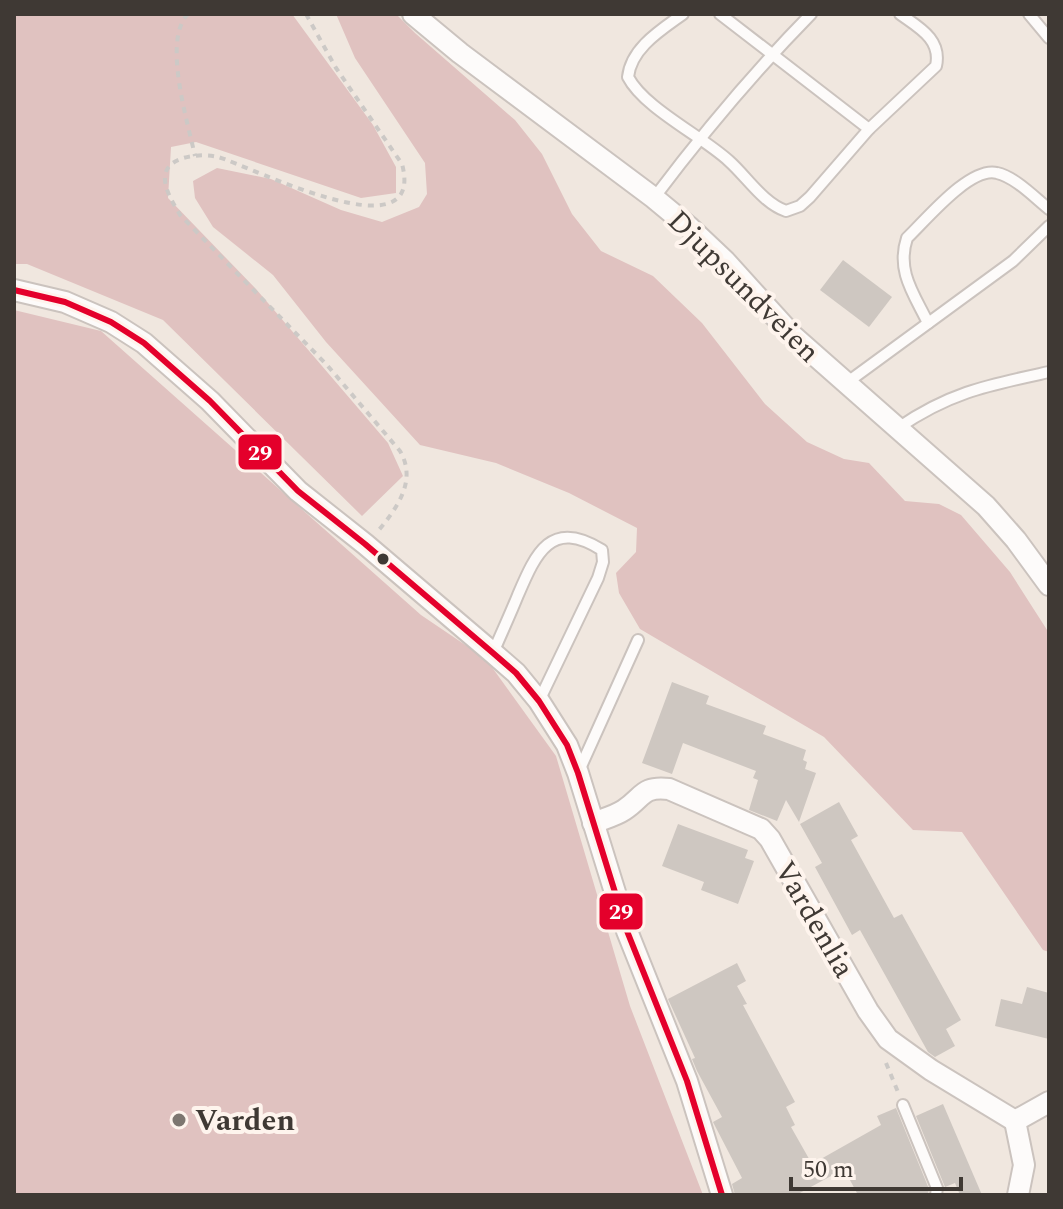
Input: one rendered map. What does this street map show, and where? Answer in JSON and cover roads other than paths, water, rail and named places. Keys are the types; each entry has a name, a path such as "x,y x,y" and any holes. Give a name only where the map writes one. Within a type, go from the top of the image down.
{"street":[{"name":"Djupsundveien","path":"413,14 470,61 654,198 725,261 793,336 986,506 1049,585"},
{"path":"14,290 65,302 111,322 144,343 210,401 298,491 516,673 539,701 567,745 578,773 643,974 687,1081 722,1195"},
{"name":"Vardenlia","path":"593,823 625,810 640,794 653,787 669,789 761,829 770,839 868,1011 888,1039 931,1070 1015,1121"},
{"path":"1018,1195 1024,1165 1015,1121 1049,1102"}],"lane":[{"path":"683,14 648,41 635,56 628,77 644,97 727,159 770,201 786,211 800,206 810,197 869,129 936,66 938,57 931,37 900,14"},
{"path":"720,14 869,129"},
{"path":"654,198 700,138 771,55 811,14"},
{"path":"1029,14 1049,38"},
{"path":"928,323 904,272 903,250 907,238 968,180 980,173 994,172 1006,176 1049,209"},
{"path":"845,384 1013,261 1049,226"},
{"path":"898,428 946,398 1049,372"},
{"path":"493,653 533,560 545,546 560,538 577,537 602,550 603,562 598,578 539,701"},
{"path":"578,773 638,640"},
{"path":"903,1105 937,1188 936,1195"}],"place":[{"name":"Varden","path":"179,1120"}]}
